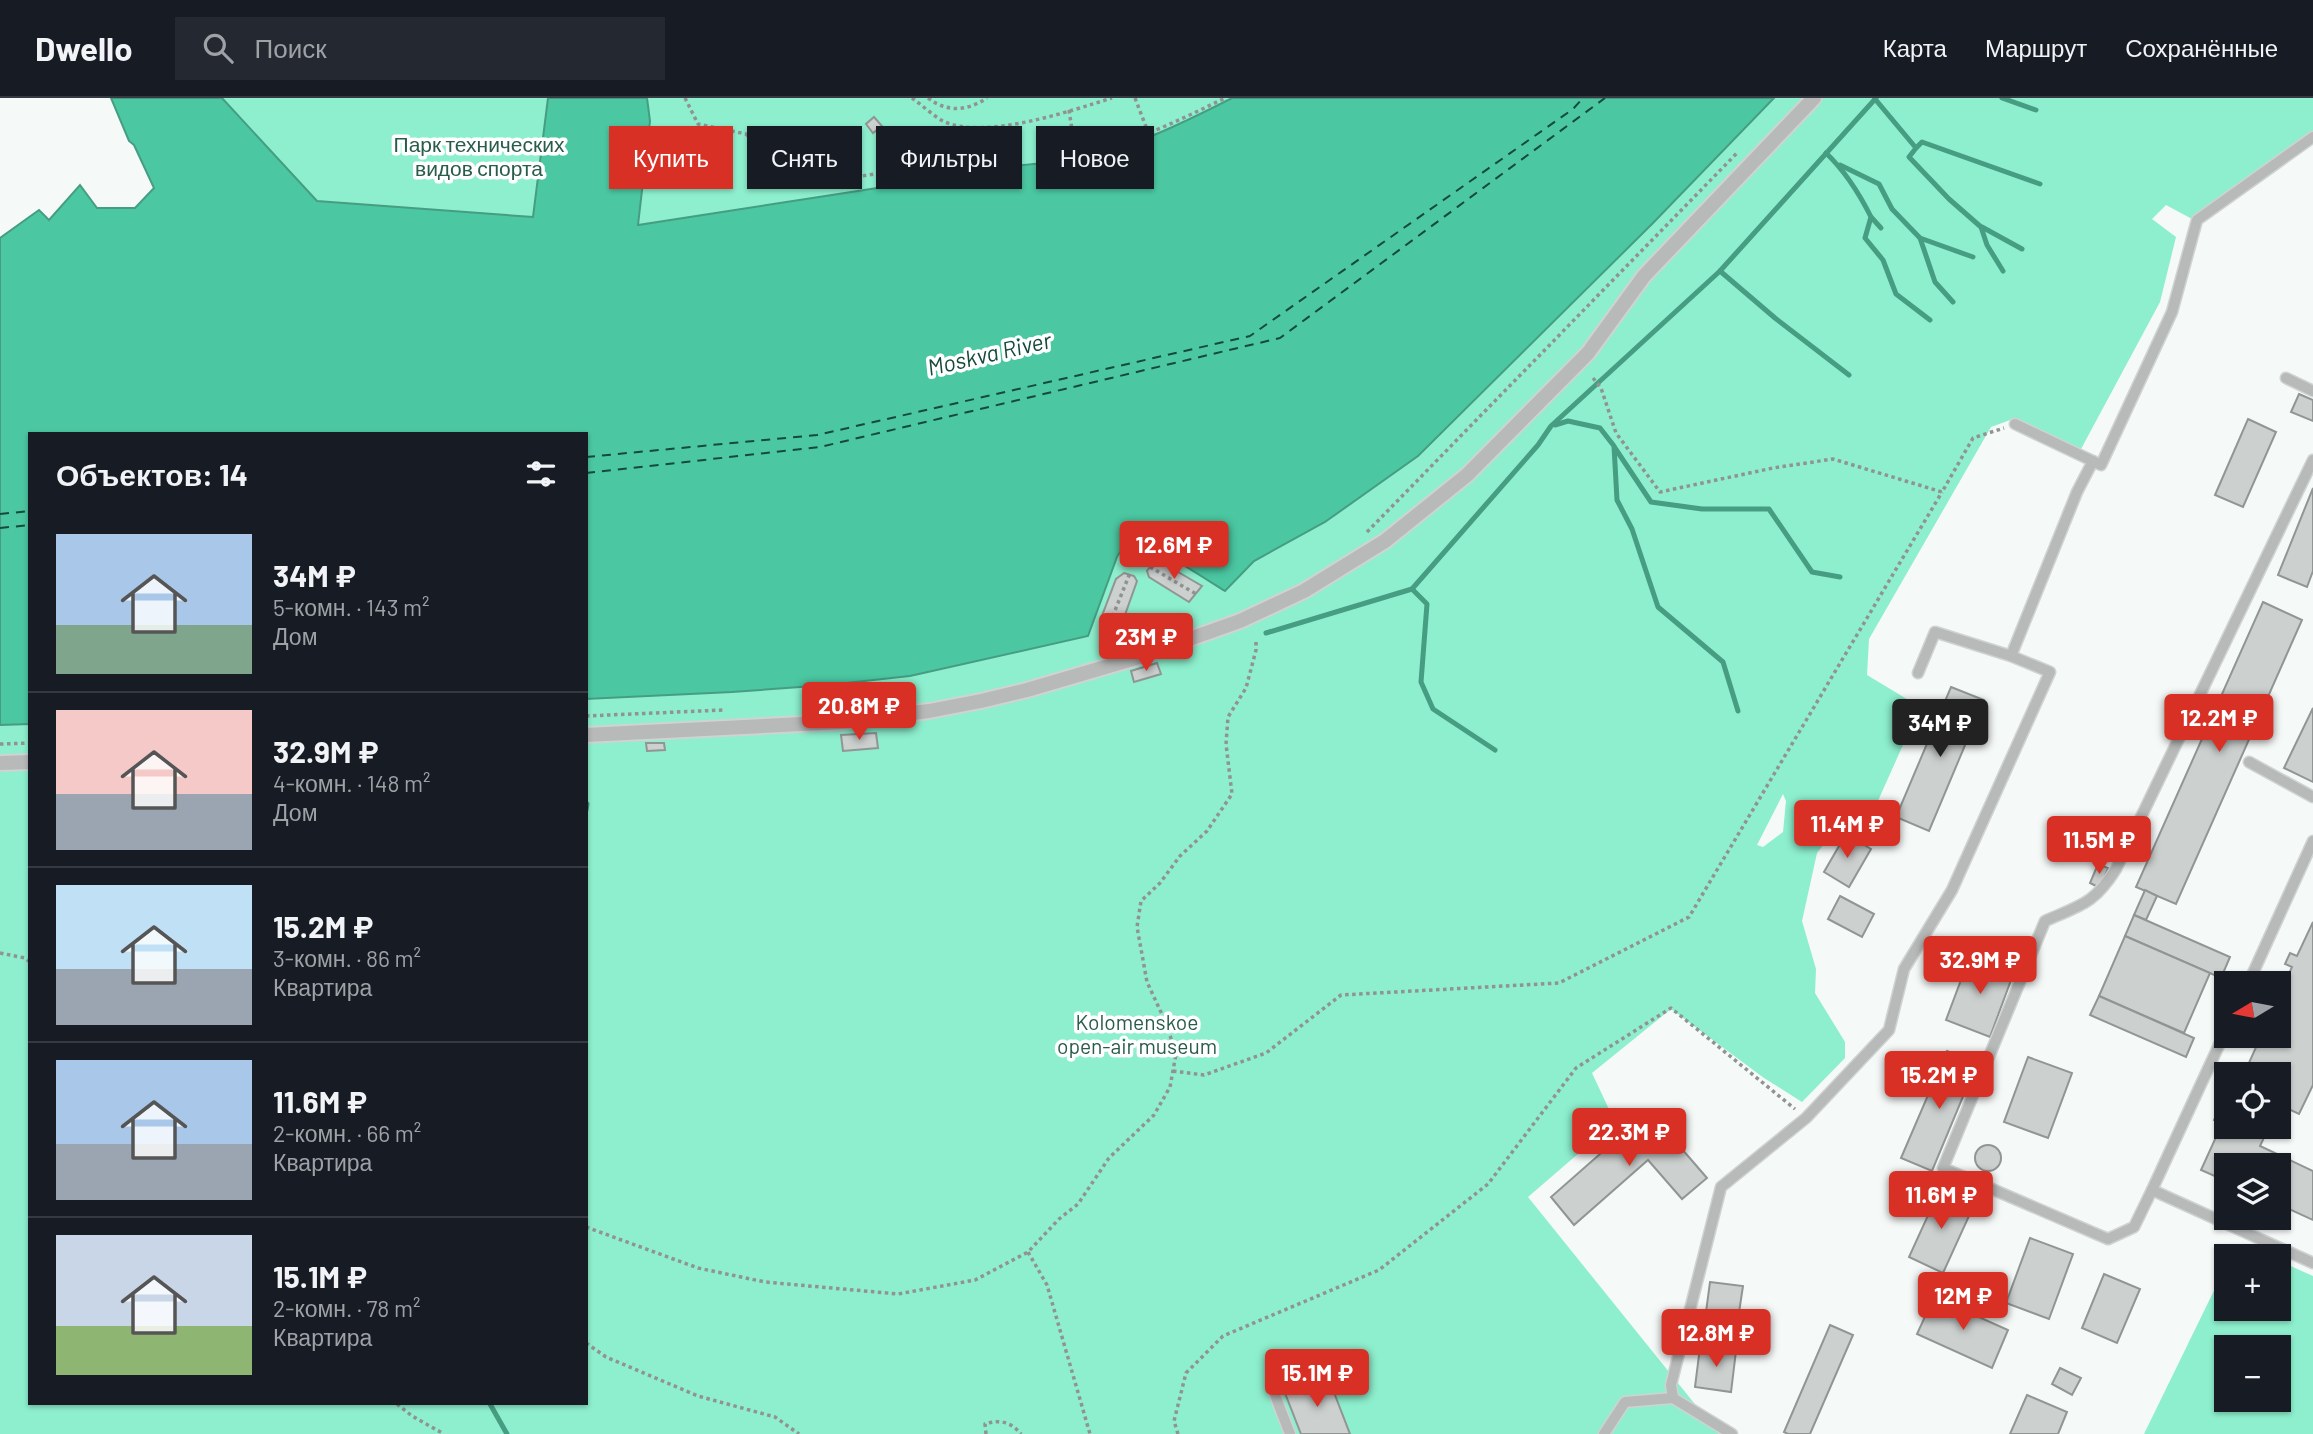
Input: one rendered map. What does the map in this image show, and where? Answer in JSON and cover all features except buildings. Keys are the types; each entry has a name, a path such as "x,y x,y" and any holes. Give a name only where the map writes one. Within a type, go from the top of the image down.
{"street":[{"path":"588,735 841,722 917,713 981,701 1054,683 1162,649 1240,621 1304,590 1385,541 1466,475 1588,353 1644,276 1814,98"},
{"path":"0,763 28,762"}],"lane":[{"path":"2015,424 2101,465 2172,312 2197,220 2313,137"},
{"path":"2286,378 2313,391"},
{"path":"2218,1048 2134,1227 2108,1239 1943,1168 2045,921 2085,904 2102,890 2116,869 2313,460"},
{"path":"2011,656 2077,492 2093,461"},
{"path":"1673,1398 1671,1385 1721,1187 1806,1118 1889,1030 1904,969 1952,890 2050,672 2011,656 1935,632 1918,673"},
{"path":"2249,762 2313,797"},
{"path":"2254,971 2313,841"},
{"path":"2152,1190 2313,1263"},
{"path":"1273,1390 1290,1434"},
{"path":"1604,1434 1625,1402 1673,1398 1732,1434"}],"path":[{"path":"684,98 698,124 746,134 799,186 876,174"},
{"path":"912,98 943,121 962,126"},
{"path":"929,98 950,109 967,108 987,98"},
{"path":"1000,126 1112,98"},
{"path":"1135,98 1145,126"},
{"path":"1154,131 1225,98"},
{"path":"1069,110 1071,126"},
{"path":"1363,536 1743,147"},
{"path":"1593,378 1601,388 1616,433 1660,492 1833,458 1942,492"},
{"path":"1172,1071 1204,1075 1266,1053 1341,995 1559,982 1689,917 1973,438 2015,424"},
{"path":"1150,567 1196,594"},
{"path":"1110,623 1130,573"},
{"path":"588,1228 698,1268 765,1282 898,1294 975,1280 1028,1252 1078,1204 1109,1158 1154,1115 1170,1087 1176,1054 1166,1023 1147,982 1137,927 1140,901 1160,883 1180,856 1207,831 1232,794 1226,744 1228,717 1246,688 1256,640"},
{"path":"807,706 849,703"},
{"path":"588,716 724,710"},
{"path":"0,744 28,743"},
{"path":"0,953 28,961"},
{"path":"1178,1434 1174,1421 1186,1373 1223,1336 1379,1270 1488,1184 1576,1068 1671,1008 1806,1118"},
{"path":"1028,1252 1047,1285 1090,1434"},
{"path":"588,1344 606,1357 698,1396 775,1417 799,1434"},
{"path":"398,1405 444,1434"},
{"path":"986,1434 985,1424 996,1421 1012,1424 1021,1434"}],"green space":[{"name":"Парк технических видов спорта","path":"222,98 548,98 534,217 317,201"},
{"path":"647,98 1232,98 1178,126 1154,135 1154,126 1036,126 1036,163 1022,164 1022,126 876,126 876,188 638,225 642,189 733,189 733,126 650,126"},
{"name":"Kolomenskoe open-air museum","path":"1774,98 2313,98 2313,132 2192,219 2166,205 2152,219 2176,237 2160,302 2081,449 2013,419 1991,427 1869,639 1867,675 1920,707 1877,803 1849,812 1817,853 1802,921 1816,969 1815,993 1845,1042 1845,1058 1802,1102 1764,1078 1671,1009 1592,1073 1615,1122 1528,1197 1719,1434 0,1434 0,725 28,724 28,1405 588,1405 588,699 828,685 910,676 1087,636 1117,557 1126,547 1139,543 1156,549 1226,591 1254,561 1325,522 1418,456 1653,223","holes":["1783,794 1786,801 1783,832 1763,847 1757,845"]},
{"path":"2291,1266 2313,1276 2313,1434 2144,1434 2214,1291 2214,1321 2291,1321"}],"water":[{"name":"Moskva River","path":"111,98 222,98 317,201 533,217 548,98 647,98 649,126 609,126 609,189 642,189 638,225 876,188 1022,189 1022,165 1036,164 1036,189 1154,189 1154,134 1232,98 1774,98 1653,223 1418,456 1325,522 1254,561 1225,591 1156,549 1139,543 1132,544 1123,548 1117,557 1088,636 910,676 732,692 588,699 588,432 28,432 28,724 0,725 0,238 39,210 49,220 80,185 97,208 135,208 154,188 134,145 129,141"}],"waterway":[{"path":"1266,633 1412,589 1538,445 1551,426 1720,271 1876,98"},
{"path":"2002,98 2036,110"},
{"path":"1875,99 1916,148 1909,157 1949,199 1981,227 1987,245 2003,271"},
{"path":"1916,148 1922,142 2040,184"},
{"path":"1826,153 1852,183 1871,217 1865,238 1883,260 1896,294 1930,320"},
{"path":"1840,165 1879,184 1892,209 1920,238 1935,282 1953,302"},
{"path":"1871,217 1881,228"},
{"path":"1982,227 2022,249"},
{"path":"1920,238 1973,257"},
{"path":"1720,271 1849,375"},
{"path":"1555,425 1568,421 1600,428 1614,446 1617,500 1632,529 1658,607 1723,662 1738,711"},
{"path":"1615,448 1651,502 1702,509 1769,509 1812,572 1840,577"},
{"path":"1412,589 1427,604 1421,682 1433,709 1495,750"},
{"path":"491,1405 507,1434"}],"ferry route":[{"path":"588,457 817,435 1250,336 1573,109 1583,98"},
{"path":"588,473 820,447 1280,338 1605,98"},
{"path":"0,514 28,511"},
{"path":"0,528 28,525"}]}
